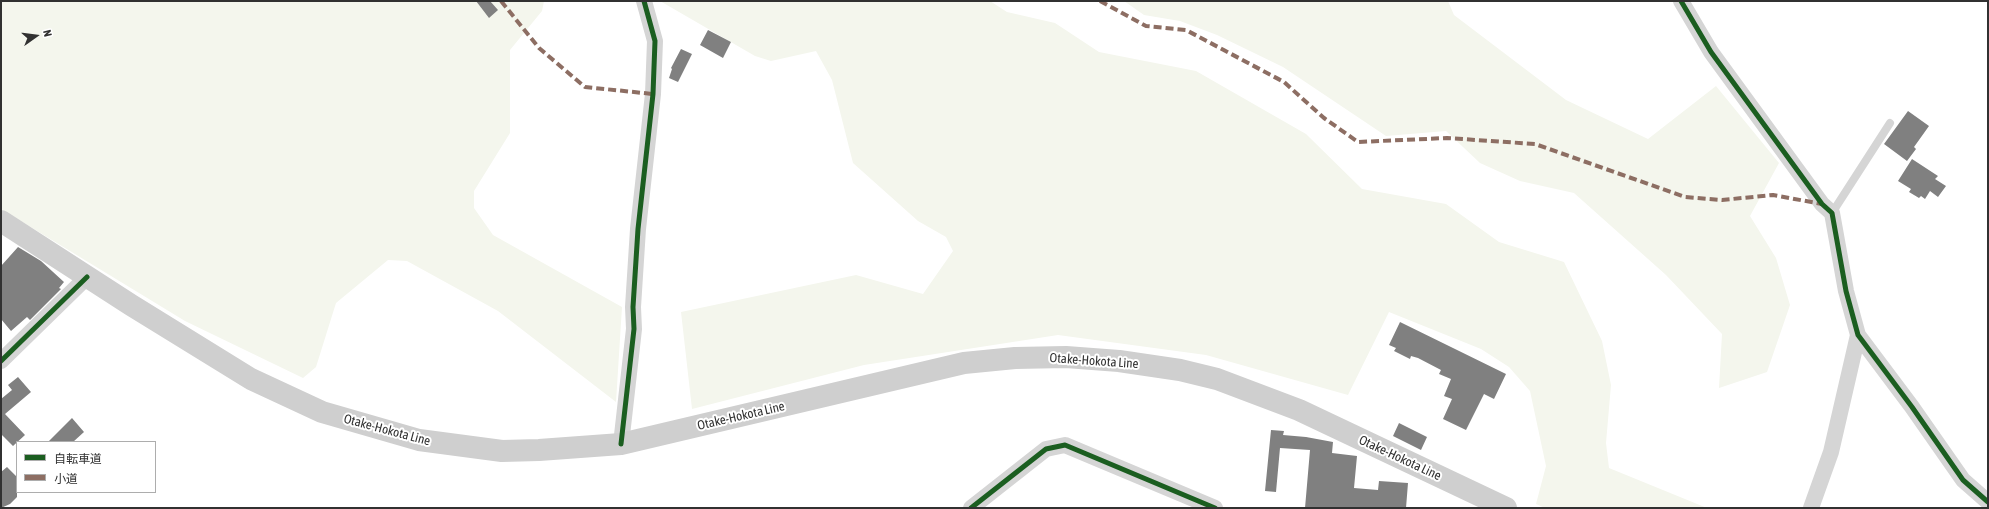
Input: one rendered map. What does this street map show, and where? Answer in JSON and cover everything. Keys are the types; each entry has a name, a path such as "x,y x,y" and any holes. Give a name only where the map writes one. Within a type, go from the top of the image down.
{"main road":[{"name":"Otake-Hokota Line","path":"1,221 87,277 251,379 322,412 419,440 502,451 547,450 621,444 964,363 1014,358 1066,357 1119,361 1172,369 1224,382 1299,410 1506,508"}],"street":[{"path":"621,444 634,329 633,307 638,229 653,94 655,42 644,1"},
{"path":"1687,3 1711,52 1822,204 1832,213 1846,291 1858,335 1912,407 1963,480 1988,502"},
{"path":"1,361 87,277"},
{"path":"1810,508 1831,452 1858,335"},
{"path":"971,508 1046,449 1065,445 1215,508"}],"lane":[{"path":"1832,213 1890,123"}],"shaded area":[{"path":"1,1 544,1 542,11 510,50 510,133 474,191 474,208 493,235 622,307 616,402 498,311 407,261 388,260 336,303 316,367 303,378 185,321 1,209"},
{"path":"660,1 990,1 1007,12 1055,23 1099,52 1196,71 1306,134 1362,189 1446,204 1499,242 1564,262 1602,341 1611,385 1606,443 1609,468 1707,508 1545,508 1536,504 1546,466 1530,391 1509,367 1481,349 1389,312 1348,395 1206,355 1058,335 864,365 692,409 681,312 856,275 923,294 953,251 946,237 918,221 853,163 832,80 816,51 771,61 755,56"},
{"path":"1124,1 1448,1 1454,15 1566,100 1648,139 1716,86 1779,163 1750,216 1776,258 1790,305 1767,372 1719,388 1722,334 1666,275 1574,193 1520,181 1480,163 1446,131 1386,136 1283,67 1217,35 1180,21 1144,15"}],"building":[{"path":"476,1 490,1 498,10 489,18"},
{"path":"708,30 731,42 723,58 700,45"},
{"path":"681,49 692,54 678,82 669,78 671,68"},
{"path":"1908,111 1929,126 1914,147 1916,149 1907,161 1884,144"},
{"path":"1912,159 1938,176 1935,179 1946,186 1938,197 1930,191 1925,199 1921,196 1919,198 1909,192 1911,189 1898,181"},
{"path":"18,247 41,261 64,282 59,288 61,289 30,320 27,317 11,331 1,319 1,266"},
{"path":"1400,322 1506,374 1494,399 1484,394 1466,430 1443,419 1452,399 1444,396 1451,379 1439,374 1441,370 1418,358 1411,356 1410,359 1394,351 1396,348 1389,345"},
{"path":"18,377 31,392 5,414 25,435 18,441 16,441 13,446 1,434 1,399 12,390 8,385"},
{"path":"72,418 84,432 74,441 49,441"},
{"path":"1399,423 1427,437 1421,450 1393,436"},
{"path":"1271,430 1284,431 1283,435 1306,437 1333,442 1332,453 1357,456 1354,488 1378,490 1379,481 1408,483 1406,508 1305,508 1310,450 1280,448 1276,492 1265,491"},
{"path":"7,467 16,476 17,497 10,504 1,508 1,472"}],"marked path":[{"path":"501,1 539,48 585,87 653,94"},
{"path":"1100,1 1146,26 1186,30 1284,82 1324,118 1358,142 1447,138 1535,144 1685,197 1722,200 1773,195 1822,204"}],"cycle path":[{"path":"621,444 634,329 633,307 638,229 653,94 655,41 644,1"},
{"path":"1681,1 1711,52 1822,204 1832,213 1846,291 1858,335 1912,407 1963,480 1988,502"},
{"path":"1,361 87,277"},
{"path":"971,508 1046,449 1065,445 1215,508"}]}
